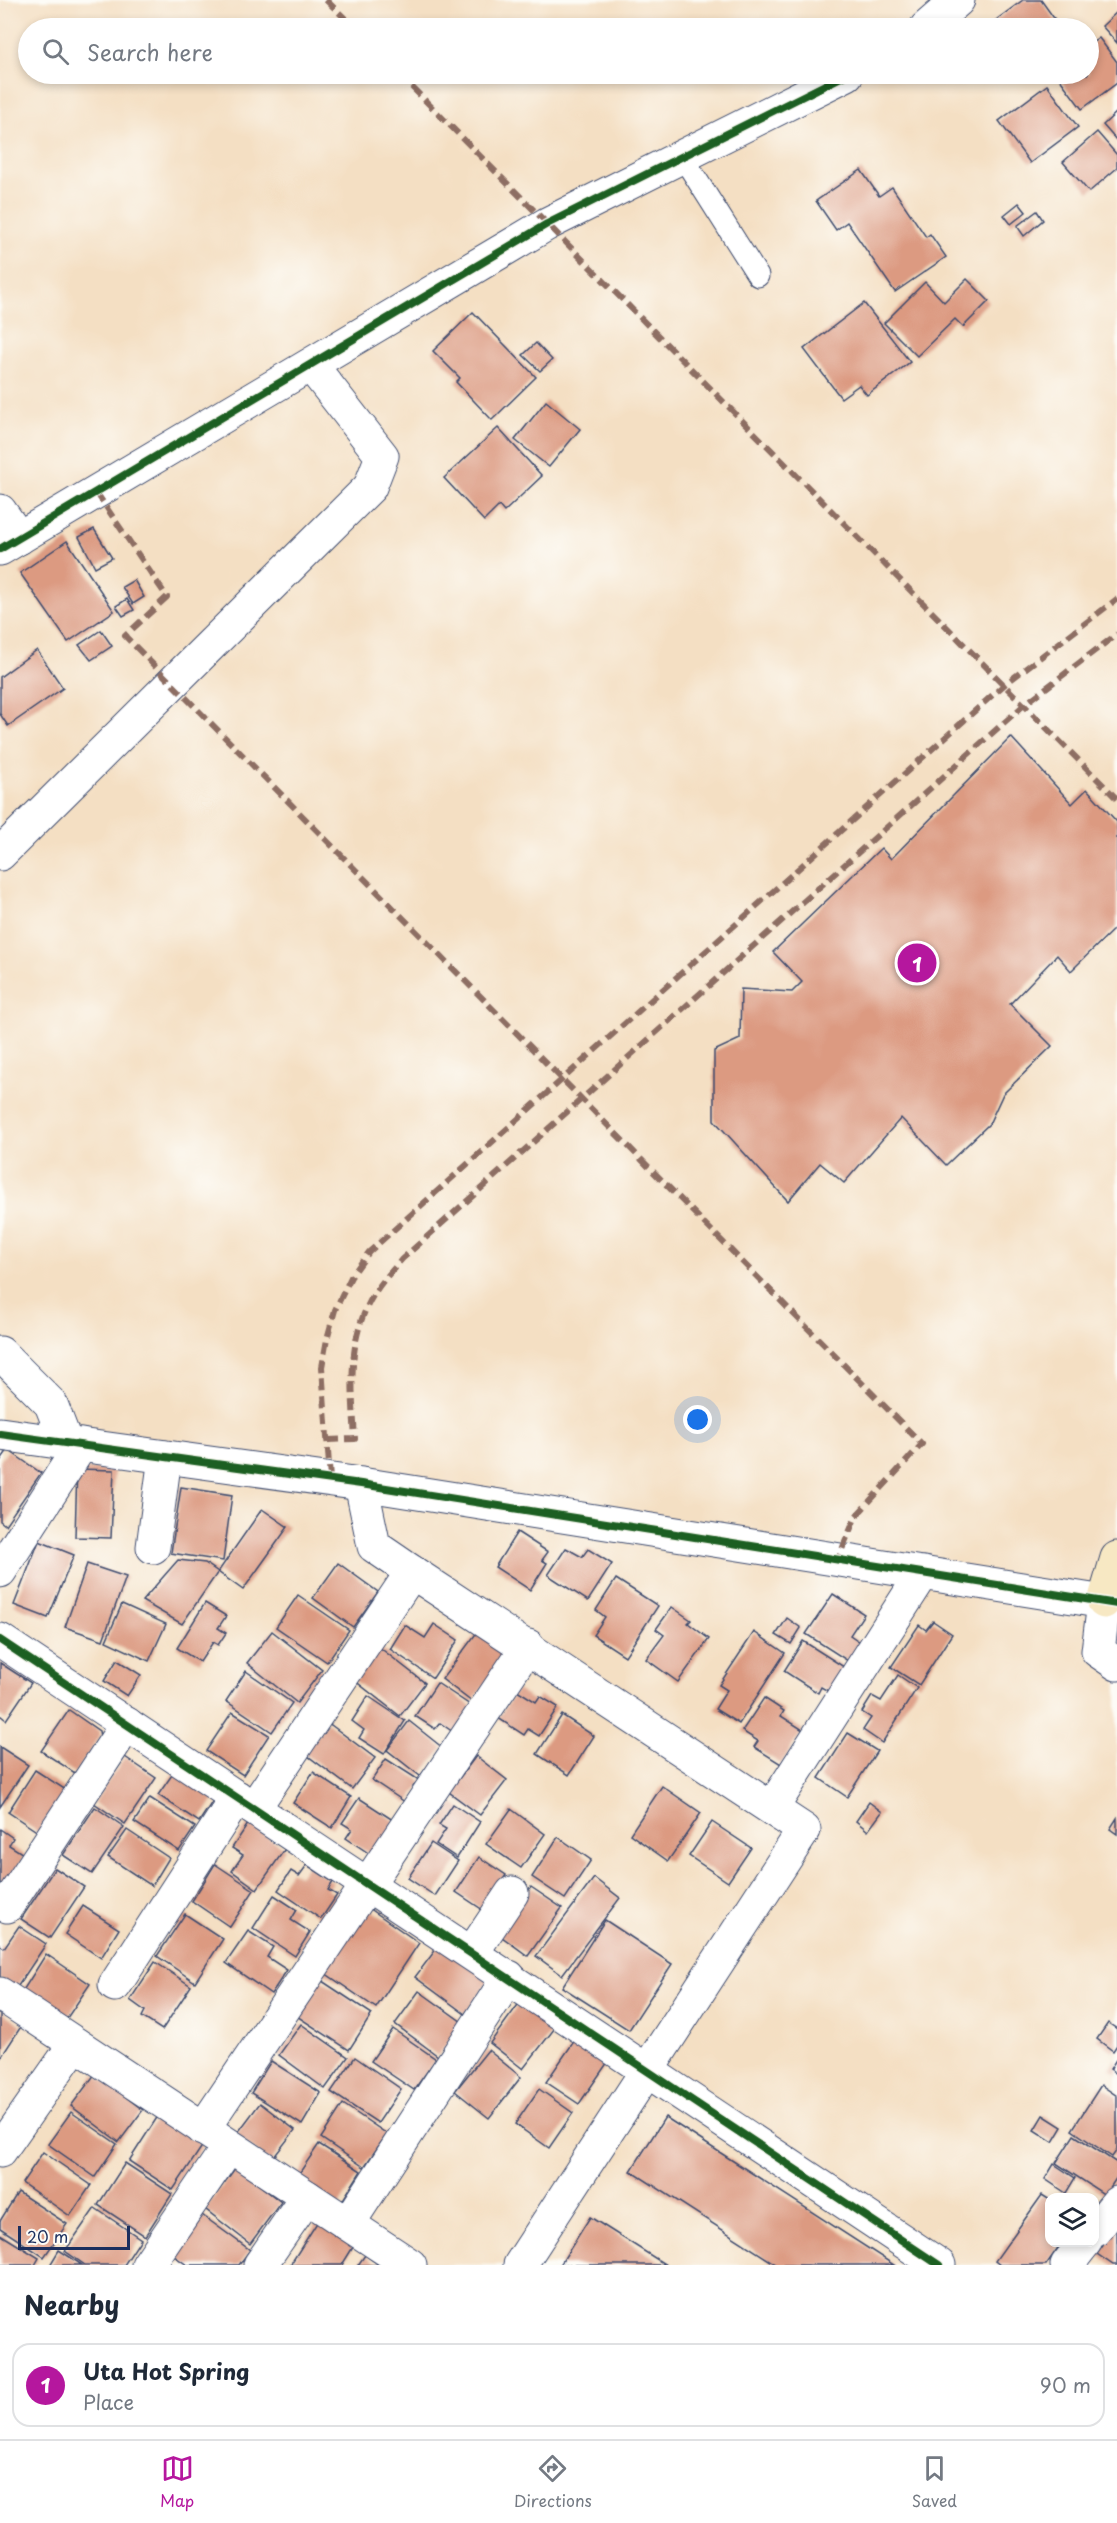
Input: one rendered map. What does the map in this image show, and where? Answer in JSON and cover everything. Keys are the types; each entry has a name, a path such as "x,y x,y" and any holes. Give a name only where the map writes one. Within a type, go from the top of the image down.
{"street":[{"path":"937,18 958,0"},
{"path":"0,511 9,544 547,224 827,84"},
{"path":"0,854 370,487 382,456 311,364"},
{"path":"0,1353 51,1404 73,1444"},
{"path":"0,1434 362,1484 1111,1603"},
{"path":"0,1571 73,1444"},
{"path":"153,1547 165,1456"},
{"path":"362,1484 374,1546 804,1830 520,2265"},
{"path":"1117,1558 1111,1603 1098,1651 1117,1664"},
{"path":"115,1985 412,1572"},
{"path":"772,1808 923,1573"},
{"path":"0,1640 648,2069 939,2265"},
{"path":"148,2265 216,2137 367,1884 528,1646"},
{"path":"6,1906 127,1724"},
{"path":"472,1953 512,1893"},
{"path":"348,2224 509,1977"},
{"path":"0,1994 410,2265"},
{"path":"0,2151 75,2044"},
{"path":"260,2265 307,2197"},
{"path":"1099,2225 1117,2203"},
{"path":"1067,2265 1081,2247"}],"lane":[{"path":"682,156 758,276"}],"building":[{"path":"1023,0 1041,0 1054,18 999,18"},
{"path":"1117,12 1117,43 1102,26"},
{"path":"1099,38 1117,62 1117,83 1082,109 1063,84 1099,84"},
{"path":"1047,85 1078,127 1030,163 999,121"},
{"path":"1117,112 1117,141 1103,125"},
{"path":"1097,132 1117,155 1117,168 1089,192 1063,162"},
{"path":"861,170 879,196 892,187 926,237 930,234 946,257 895,292 847,222 836,230 816,201"},
{"path":"1019,203 1026,212 1011,224 1004,215"},
{"path":"1037,211 1043,220 1024,236 1017,226"},
{"path":"967,279 989,301 963,327 955,319 917,356 884,323 925,282 944,302"},
{"path":"864,303 910,362 867,395 859,385 841,398 804,349"},
{"path":"473,312 536,377 492,420 456,382 460,378 433,351"},
{"path":"536,343 552,360 540,371 523,355"},
{"path":"546,401 580,429 549,467 515,440"},
{"path":"498,428 542,476 504,512 499,506 484,521 444,478"},
{"path":"94,529 112,558 95,567 79,537"},
{"path":"67,541 114,611 68,642 20,573"},
{"path":"134,580 144,597 133,604 122,587"},
{"path":"127,599 134,610 123,616 116,606"},
{"path":"101,630 112,646 91,660 79,645"},
{"path":"37,650 63,688 8,726 0,714 0,677"},
{"path":"1011,737 1072,804 1087,789 1117,822 1117,926 1071,971 1057,955 1010,1004 1052,1046 1003,1094 989,1124 946,1165 901,1118 844,1183 820,1163 788,1201 714,1120 714,1051 740,1039 741,989 792,992 802,982 773,952 881,848 891,859"},
{"path":"8,1450 41,1473 5,1525 0,1521 0,1461"},
{"path":"77,1469 114,1470 111,1538 75,1537"},
{"path":"181,1487 232,1495 223,1561 171,1553"},
{"path":"262,1509 288,1527 243,1590 218,1572"},
{"path":"517,1532 548,1552 542,1560 547,1563 530,1590 495,1567"},
{"path":"39,1541 74,1555 48,1618 14,1605"},
{"path":"566,1548 582,1557 588,1549 612,1564 588,1601 548,1575"},
{"path":"178,1560 205,1563 218,1572 182,1624 142,1601"},
{"path":"338,1563 378,1592 353,1627 313,1598"},
{"path":"87,1564 126,1577 103,1640 65,1627"},
{"path":"616,1579 658,1606 625,1656 593,1635 605,1617 596,1610"},
{"path":"833,1594 864,1614 850,1635 860,1642 848,1661 806,1634"},
{"path":"298,1595 349,1630 327,1662 276,1627"},
{"path":"205,1603 226,1616 218,1628 226,1633 218,1645 213,1642 200,1662 177,1648"},
{"path":"122,1604 166,1624 149,1661 106,1641"},
{"path":"672,1607 691,1620 688,1623 709,1639 678,1682 646,1659 664,1635 656,1629"},
{"path":"787,1618 801,1628 791,1644 776,1635"},
{"path":"933,1621 952,1634 919,1685 891,1667 919,1625 926,1630"},
{"path":"434,1624 458,1640 433,1678 390,1649 405,1625 425,1638"},
{"path":"481,1627 511,1650 472,1702 442,1679"},
{"path":"272,1631 322,1670 297,1703 247,1663"},
{"path":"754,1632 785,1653 739,1724 715,1709 727,1690 719,1685"},
{"path":"803,1641 844,1667 828,1691 821,1687 818,1693 784,1671"},
{"path":"379,1647 425,1683 400,1716 354,1680"},
{"path":"117,1660 141,1675 127,1696 104,1681"},
{"path":"0,1663 31,1683 6,1720 0,1715"},
{"path":"246,1671 292,1703 272,1732 226,1701"},
{"path":"898,1675 917,1688 882,1743 863,1730 871,1718 862,1712 872,1696 881,1701"},
{"path":"437,1683 473,1707 456,1734 440,1723 435,1729 415,1716"},
{"path":"517,1690 536,1702 540,1696 558,1707 539,1736 528,1729 524,1735 498,1718"},
{"path":"368,1696 405,1721 384,1754 359,1738 364,1730 352,1721"},
{"path":"764,1698 784,1711 781,1716 803,1730 781,1764 754,1747 758,1741 742,1731"},
{"path":"69,1710 99,1731 100,1737 75,1773 41,1751"},
{"path":"232,1712 269,1735 243,1775 206,1751"},
{"path":"562,1715 594,1736 569,1775 537,1754"},
{"path":"409,1721 443,1748 420,1776 387,1750"},
{"path":"327,1722 375,1758 352,1789 304,1753"},
{"path":"848,1733 877,1751 847,1797 819,1778"},
{"path":"0,1747 28,1765 0,1807"},
{"path":"476,1756 507,1780 480,1815 449,1792"},
{"path":"125,1757 156,1778 125,1824 94,1803"},
{"path":"386,1759 422,1782 408,1804 372,1780"},
{"path":"35,1770 66,1790 38,1832 8,1812"},
{"path":"174,1772 214,1799 199,1822 158,1795"},
{"path":"313,1772 351,1797 332,1828 293,1803"},
{"path":"662,1786 701,1813 668,1861 630,1834"},
{"path":"150,1798 195,1827 179,1851 134,1822"},
{"path":"359,1798 396,1822 373,1856 346,1838 352,1829 342,1823"},
{"path":"869,1802 882,1812 868,1831 856,1821"},
{"path":"453,1804 480,1822 457,1858 436,1844 446,1829 439,1825"},
{"path":"95,1807 124,1827 92,1874 63,1855"},
{"path":"511,1809 545,1834 521,1868 486,1844"},
{"path":"1117,1818 1117,1834 1110,1829"},
{"path":"712,1822 751,1848 728,1882 689,1856"},
{"path":"248,1824 285,1849 257,1889 232,1871 243,1855 232,1848"},
{"path":"0,1829 13,1838 9,1845 25,1855 0,1895"},
{"path":"127,1830 169,1858 152,1886 108,1857"},
{"path":"558,1837 591,1860 565,1899 532,1877"},
{"path":"431,1843 458,1861 435,1896 408,1878"},
{"path":"479,1857 506,1875 483,1910 456,1892"},
{"path":"215,1864 254,1890 230,1927 192,1901"},
{"path":"307,1865 333,1882 328,1890 337,1895 321,1919 278,1890 291,1871 299,1876"},
{"path":"55,1868 84,1887 50,1938 21,1919"},
{"path":"594,1878 620,1898 562,1975 536,1956"},
{"path":"531,1887 562,1908 528,1956 498,1934"},
{"path":"274,1895 297,1910 291,1920 310,1932 295,1956 253,1928"},
{"path":"83,1906 119,1929 101,1958 65,1934"},
{"path":"366,1906 419,1943 376,2008 322,1971"},
{"path":"185,1914 223,1939 195,1982 157,1956"},
{"path":"605,1920 672,1964 629,2030 562,1987"},
{"path":"19,1926 46,1944 16,1989 0,1978 0,1945 4,1948"},
{"path":"248,1931 273,1947 267,1957 287,1970 271,1994 226,1963"},
{"path":"440,1944 489,1981 465,2014 415,1977"},
{"path":"46,1954 90,1984 65,2021 22,1992"},
{"path":"155,1962 191,1986 162,2030 142,2017 145,2011 130,2000"},
{"path":"313,1975 372,2014 349,2050 289,2011"},
{"path":"419,1991 462,2022 438,2056 395,2024"},
{"path":"520,2002 555,2028 523,2069 490,2043"},
{"path":"0,2011 22,2025 0,2059"},
{"path":"1108,2023 1117,2029 1117,2045 1113,2051 1097,2039"},
{"path":"301,2024 348,2057 325,2089 279,2055"},
{"path":"393,2029 436,2059 414,2090 371,2061"},
{"path":"577,2037 610,2059 579,2104 546,2082"},
{"path":"488,2050 521,2077 489,2118 455,2091"},
{"path":"355,2057 401,2089 378,2123 331,2092"},
{"path":"1117,2058 1117,2074 1110,2069"},
{"path":"271,2061 321,2093 302,2125 251,2093"},
{"path":"95,2074 143,2110 119,2142 71,2106"},
{"path":"1101,2085 1117,2096 1117,2150 1112,2157 1072,2130"},
{"path":"539,2089 573,2113 549,2148 515,2124"},
{"path":"260,2103 295,2130 270,2162 236,2135"},
{"path":"343,2104 387,2134 364,2167 321,2138"},
{"path":"71,2112 117,2144 95,2177 48,2144"},
{"path":"1043,2115 1062,2127 1053,2142 1034,2130"},
{"path":"158,2116 203,2145 173,2190 129,2161"},
{"path":"665,2117 894,2265 777,2265 631,2171"},
{"path":"1074,2135 1117,2163 1117,2177 1105,2195 1056,2163"},
{"path":"319,2144 361,2171 339,2206 296,2178"},
{"path":"43,2152 91,2185 70,2216 22,2183"},
{"path":"125,2163 172,2194 145,2236 98,2205"},
{"path":"1054,2164 1075,2178 1066,2193 1045,2179"},
{"path":"236,2167 281,2202 250,2244 205,2209"},
{"path":"18,2192 67,2224 44,2257 0,2228 0,2221"},
{"path":"1042,2195 1045,2197 1045,2247 1059,2247 1046,2265 1000,2265 995,2261"},
{"path":"95,2208 141,2239 124,2265 85,2265 65,2251"},
{"path":"202,2215 250,2250 239,2265 187,2265 173,2255"},
{"path":"590,2217 666,2265 560,2265"},
{"path":"318,2221 355,2244 342,2265 290,2265"},
{"path":"1117,2226 1117,2265 1113,2265 1097,2254"},
{"path":"0,2234 39,2258 35,2265 0,2265"},
{"path":"59,2250 82,2265 50,2265"},
{"path":"365,2255 379,2265 358,2265"}],"marked path":[{"path":"326,0 345,18"},
{"path":"409,84 1117,799"},
{"path":"96,492 167,597 125,636 922,1444 856,1516 838,1559"},
{"path":"330,1479 322,1367 335,1310 351,1277 369,1252 1005,684 1117,599"},
{"path":"328,1440 355,1439 352,1382 355,1344 366,1308 376,1291 402,1259 1025,704 1117,634"}],"cycle path":[{"path":"0,549 547,224 827,84"},
{"path":"0,1434 361,1484 1117,1604"},
{"path":"0,1640 939,2265"}],"place":[{"name":"Uta Hot Spring","path":"917,963"}]}
